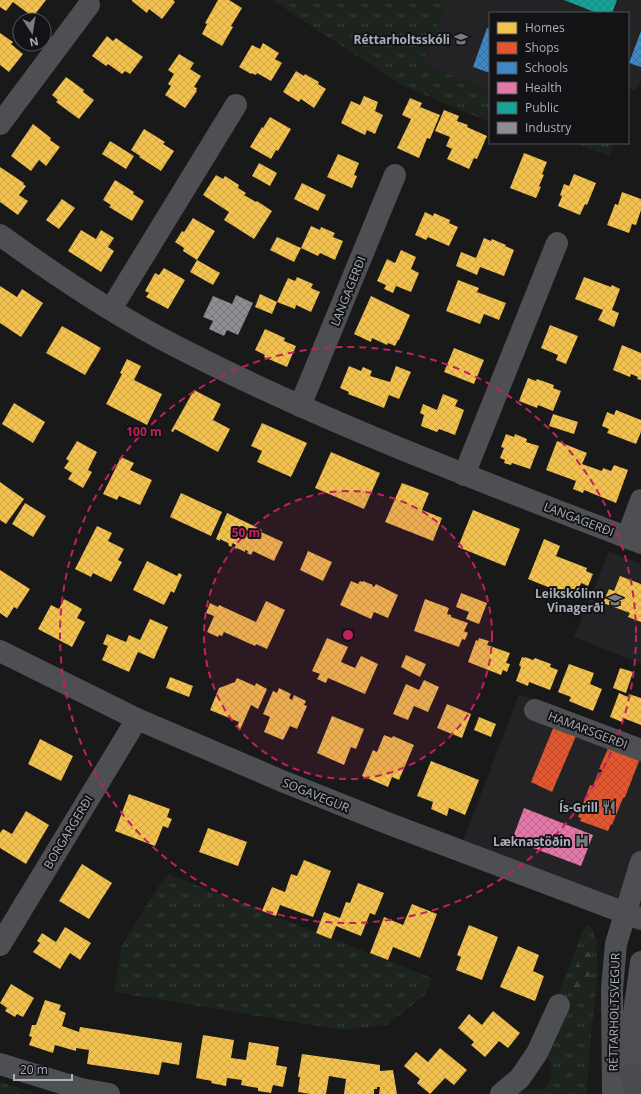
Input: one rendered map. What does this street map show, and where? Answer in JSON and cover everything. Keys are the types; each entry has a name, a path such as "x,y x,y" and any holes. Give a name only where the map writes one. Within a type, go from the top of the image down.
{"highway":[{"path":"632,1084 638,1094"}],"street":[{"path":"0,124 88,5"},
{"path":"111,309 236,105"},
{"name":"LANGAGERÐI","path":"300,406 395,175"},
{"name":"LANGAGERÐI","path":"0,235 46,268 159,337 300,406 464,475 634,540 641,500"},
{"path":"464,475 557,243"},
{"name":"SOGAVEGUR","path":"0,651 137,719 282,781 373,818 633,915"},
{"name":"HAMARSGERÐI","path":"535,710 641,750"},
{"name":"BORGARGERÐI","path":"0,945 137,719"},
{"name":"RÉTTARHOLTSVEGUR","path":"613,1094 613,975 616,944 633,915 641,862"},
{"name":"RÉTTARHOLTSVEGUR","path":"632,1084 634,1013 641,962"},
{"path":"501,1094 520,1078 538,1053 559,1005"},
{"path":"0,1064 81,1089 109,1094"}],"shaded area":[{"name":"Réttarholtsskóli","path":"447,0 641,0 641,80 636,91 629,88 629,12 489,12 489,90 422,64"},
{"name":"Leikskólinn Vinagerði","path":"609,551 641,564 641,664 574,637"},
{"path":"519,694 641,739 641,912 462,844"}],"green space":[{"path":"272,0 447,0 422,64 489,90 489,122 401,85"},
{"path":"579,144 615,144 609,156"},
{"path":"168,874 432,978 426,994 387,1025 342,1030 114,992 121,947 160,884"},
{"path":"590,924 596,939 598,975 591,1032 587,1094 519,1094 525,1089 540,1090 547,1085 550,1080 552,1068 549,1060 544,1054 571,1001 558,996 583,929"},
{"path":"582,950 588,950 591,960 590,972 584,995 569,985"},
{"path":"0,1082 39,1094 0,1094"}],"building: Homes":[{"path":"0,0 46,0 37,12 26,12 13,2 6,11 0,7"},
{"path":"132,0 173,0 175,2 162,19 149,9 147,13"},
{"path":"218,0 229,0 242,8 231,26 233,27 222,46 202,34 207,24 205,23"},
{"path":"0,33 12,41 12,52 21,52 23,54 9,72 0,65"},
{"path":"107,36 113,41 116,38 143,57 130,74 125,71 122,74 108,64 106,66 92,56"},
{"path":"263,43 279,53 275,59 282,63 271,81 257,73 256,75 251,74 239,67 252,45 260,49"},
{"path":"179,54 194,63 190,69 201,76 194,87 197,88 197,91 185,108 165,95 171,86 168,84 174,74 168,70"},
{"path":"296,71 319,82 318,84 326,89 314,108 301,99 299,102 283,92"},
{"path":"66,77 84,90 83,92 94,100 79,119 56,102 58,100 52,95"},
{"path":"364,96 378,102 375,111 383,115 375,134 367,130 365,135 341,123 351,101 360,105"},
{"path":"410,98 422,103 420,107 440,115 430,139 427,138 419,158 397,148 411,119 402,115"},
{"path":"444,110 459,116 457,121 468,125 467,127 487,136 477,159 474,158 469,169 447,159 452,149 446,146 450,137 435,131"},
{"path":"270,117 291,129 278,151 276,150 271,159 250,147"},
{"path":"33,124 60,147 46,166 39,160 31,171 11,156"},
{"path":"144,129 165,142 163,144 174,151 161,171 131,150"},
{"path":"110,141 134,156 126,169 102,154"},
{"path":"524,153 547,162 542,174 544,175 539,186 541,187 536,198 510,188"},
{"path":"338,154 359,163 354,175 357,176 352,188 327,177"},
{"path":"259,163 277,173 270,186 252,176"},
{"path":"0,167 24,183 23,184 26,186 19,195 28,201 18,215 0,202"},
{"path":"574,174 596,183 587,205 585,204 580,215 558,206 562,196 560,195 564,184 569,186"},
{"path":"216,175 223,179 225,176 239,185 238,188 246,193 244,195 256,202 257,201 272,211 254,239 224,220 229,212 203,195"},
{"path":"115,180 134,192 133,194 144,201 132,221 109,207 111,205 103,200"},
{"path":"302,183 326,195 318,211 294,199"},
{"path":"622,192 641,199 641,210 636,225 632,224 629,233 607,225 615,204 618,205"},
{"path":"62,199 75,208 59,229 46,220"},
{"path":"425,212 433,216 434,213 450,220 449,223 458,227 449,246 428,237 426,240 415,235"},
{"path":"193,218 215,231 197,260 183,251 184,248 175,242"},
{"path":"311,226 320,230 321,227 335,233 333,237 343,241 335,260 320,253 318,256 301,248"},
{"path":"81,230 96,239 101,230 114,238 108,247 114,251 101,272 68,251"},
{"path":"277,237 301,248 294,262 270,250"},
{"path":"484,238 491,241 492,239 514,250 504,276 480,267 477,275 456,266 461,252 476,258"},
{"path":"401,250 416,257 411,269 419,273 411,292 396,286 393,293 384,289 386,285 377,281 387,259 395,263"},
{"path":"197,260 220,273 213,285 190,272"},
{"path":"164,268 185,280 168,309 146,297 149,293 145,291 155,273 159,275"},
{"path":"297,277 313,284 311,288 320,292 311,312 296,305 295,309 277,302 288,278 295,281"},
{"path":"584,277 611,287 612,285 620,289 612,310 619,313 614,327 598,320 603,310 575,299"},
{"path":"458,280 479,288 477,292 506,303 499,320 484,314 480,324 446,311"},
{"path":"0,286 17,297 22,289 43,303 21,337 0,323"},
{"path":"260,294 277,302 272,314 255,307"},
{"path":"371,296 410,315 395,346 388,343 387,345 372,338 371,342 354,334"},
{"path":"550,325 578,336 566,364 556,360 558,355 541,348"},
{"path":"62,326 101,348 85,375 46,353"},
{"path":"265,329 285,338 284,341 296,346 287,367 264,357 265,355 255,350"},
{"path":"622,345 641,353 641,380 637,379 638,377 631,374 630,377 613,370"},
{"path":"454,348 484,360 474,384 444,372"},
{"path":"127,359 141,366 134,380 162,394 147,425 106,404 122,374 120,373"},
{"path":"349,366 361,371 363,367 372,371 370,376 390,382 396,366 411,372 399,399 389,395 384,408 348,394 349,392 340,388"},
{"path":"528,378 536,381 537,379 554,385 553,388 561,391 553,411 538,405 537,408 519,401"},
{"path":"194,390 221,404 213,420 230,429 218,452 175,429 173,432 171,431"},
{"path":"443,394 458,400 455,406 464,410 455,435 439,429 437,432 421,426 424,415 420,413 423,404 437,410"},
{"path":"14,403 45,422 33,443 2,424"},
{"path":"616,410 641,420 641,432 636,444 607,433 609,429 602,426 607,412 614,415"},
{"path":"553,414 578,422 574,434 549,426"},
{"path":"262,423 307,443 291,477 257,462 262,451 251,446"},
{"path":"506,434 514,437 515,434 527,439 526,442 539,446 530,469 512,463 511,465 504,463 505,460 500,458 504,448 501,447"},
{"path":"77,441 97,452 88,470 92,472 83,488 68,479 72,473 64,468 69,461 66,459"},
{"path":"557,441 587,453 582,464 602,471 603,468 611,471 614,465 628,470 616,503 584,490 583,493 573,489 576,481 546,470"},
{"path":"331,452 380,473 364,509 315,488"},
{"path":"121,457 134,463 130,470 152,480 140,505 119,496 117,500 103,494"},
{"path":"0,482 24,499 6,524 0,520"},
{"path":"402,483 429,493 422,510 442,518 433,541 385,522"},
{"path":"181,493 222,512 211,536 170,517"},
{"path":"25,503 46,516 33,537 12,524"},
{"path":"473,510 520,529 505,566 458,547"},
{"path":"227,513 262,530 261,532 283,542 274,561 253,551 251,555 247,553 248,551 245,550 245,552 234,548 236,545 233,543 231,547 228,543 220,539 220,541 216,539"},
{"path":"97,526 112,533 108,541 124,549 118,560 122,562 111,582 93,573 91,577 75,569"},
{"path":"544,539 560,546 556,556 587,568 586,571 593,574 588,586 581,583 575,598 528,579"},
{"path":"308,551 332,562 323,581 300,570"},
{"path":"147,561 177,576 179,573 182,575 174,593 171,591 164,605 133,590"},
{"path":"0,570 30,589 17,609 14,607 7,618 0,613"},
{"path":"620,576 641,584 641,622 628,617 630,613 603,603 609,589 614,591"},
{"path":"351,581 358,584 360,581 363,581 373,585 372,586 374,587 376,584 398,595 388,618 374,612 371,619 340,605"},
{"path":"461,593 487,603 479,624 466,619 469,612 456,607"},
{"path":"64,599 82,609 77,618 85,622 72,647 38,629 51,605 59,609"},
{"path":"425,599 449,608 447,614 468,623 464,631 468,633 465,640 462,639 459,647 414,631"},
{"path":"266,601 285,610 267,649 256,644 255,646 224,632 222,636 219,635 218,637 207,632 214,616 206,613 210,603 218,607 219,605 256,622"},
{"path":"150,619 168,627 154,659 138,652 129,672 102,660 108,646 103,644 107,634 126,642 129,635 140,640"},
{"path":"327,638 348,647 341,662 355,668 361,656 378,664 365,694 328,678 326,683 317,679 320,674 312,671"},
{"path":"479,638 489,641 487,645 510,653 506,663 510,664 507,672 503,670 501,675 468,662 476,640 478,641"},
{"path":"406,655 426,664 420,677 401,667"},
{"path":"522,657 533,660 535,658 551,664 550,667 558,670 550,690 529,682 528,686 516,681 521,667 519,665"},
{"path":"569,664 594,673 590,684 602,689 593,711 569,701 571,697 558,692"},
{"path":"620,668 633,672 626,693 613,688"},
{"path":"170,677 193,686 189,697 166,688"},
{"path":"237,678 255,686 256,683 267,689 258,709 251,705 240,730 237,727 239,722 210,710 219,688 235,682"},
{"path":"424,680 439,687 428,712 414,706 408,720 393,714 406,684 419,690"},
{"path":"279,688 291,694 289,698 292,700 294,695 306,701 304,705 307,706 297,729 290,726 283,740 264,732 270,717 263,714 273,691 277,693"},
{"path":"619,693 628,697 629,694 641,698 641,725 623,718 622,722 610,717"},
{"path":"447,704 471,714 462,738 437,728"},
{"path":"332,716 364,729 356,749 351,747 344,765 317,753"},
{"path":"479,717 496,724 491,737 474,730"},
{"path":"384,735 392,738 393,736 414,745 399,780 392,777 388,787 362,776 373,750 377,752"},
{"path":"40,739 73,756 61,781 28,764"},
{"path":"431,761 479,780 465,815 449,808 447,816 431,809 433,802 417,796"},
{"path":"129,794 170,809 167,817 172,819 168,828 163,826 155,846 115,831"},
{"path":"26,811 49,825 26,864 0,848 0,833 3,829 12,834"},
{"path":"208,828 247,842 238,866 199,852"},
{"path":"304,860 331,871 313,917 280,905 276,916 262,911 272,887 285,892 291,874 297,876"},
{"path":"82,864 112,883 89,919 59,901"},
{"path":"358,883 384,893 375,915 370,913 361,936 336,926 331,939 316,933 324,912 340,918 346,902 350,903"},
{"path":"412,904 437,914 420,958 393,947 388,960 370,953 384,917 403,925"},
{"path":"469,925 498,937 482,980 456,970 461,957 457,955"},
{"path":"65,927 91,943 80,960 70,953 60,969 33,952 40,943 37,941 42,933 56,942"},
{"path":"518,946 539,955 533,971 544,976 535,1001 500,987"},
{"path":"11,984 34,998 23,1017 17,1014 15,1017 5,1011 7,1008 0,1003"},
{"path":"45,1000 61,1005 59,1010 66,1013 62,1026 79,1032 80,1027 182,1043 179,1065 162,1062 159,1075 87,1064 89,1050 76,1048 76,1051 55,1045 53,1053 29,1045 32,1037 29,1036 32,1025 36,1025"},
{"path":"493,1011 520,1033 508,1048 499,1041 485,1057 471,1045 474,1042 458,1028 469,1014 482,1025"},
{"path":"203,1035 234,1040 231,1058 246,1060 249,1042 279,1047 276,1065 287,1067 283,1087 273,1085 271,1093 258,1091 258,1088 241,1085 242,1080 227,1078 226,1086 211,1083 212,1081 196,1078"},
{"path":"440,1048 467,1070 454,1085 445,1078 430,1094 417,1083 420,1079 404,1066 416,1052 428,1062"},
{"path":"302,1054 380,1065 380,1071 393,1070 397,1094 379,1094 380,1087 377,1087 377,1089 374,1089 374,1094 344,1094 346,1079 329,1076 326,1094 298,1092 300,1077 298,1077"}],"building: Shops":[{"path":"554,726 576,736 552,792 531,782"},
{"path":"610,744 641,756 625,797 623,798 608,831 580,821 581,818 578,817 590,785 593,786 598,773 602,772 602,770 599,769"}],"building: Schools":[{"path":"487,28 489,29 489,73 473,67"},
{"path":"641,31 641,67 629,63"}],"building: Health":[{"path":"524,808 593,835 581,866 512,840"}],"building: Public":[{"path":"564,0 617,0 612,12 594,12"}],"building: Industry":[{"path":"236,295 253,303 238,335 227,330 224,336 209,329 213,321 203,317 213,296 232,304"}],"place":[{"name":"Réttarholtsskóli","path":"461,39"},
{"name":"Leikskólinn Vinagerði","path":"615,600"},
{"name":"Ís-Grill","path":"609,807"},
{"name":"Læknastöðin","path":"582,841"}]}
